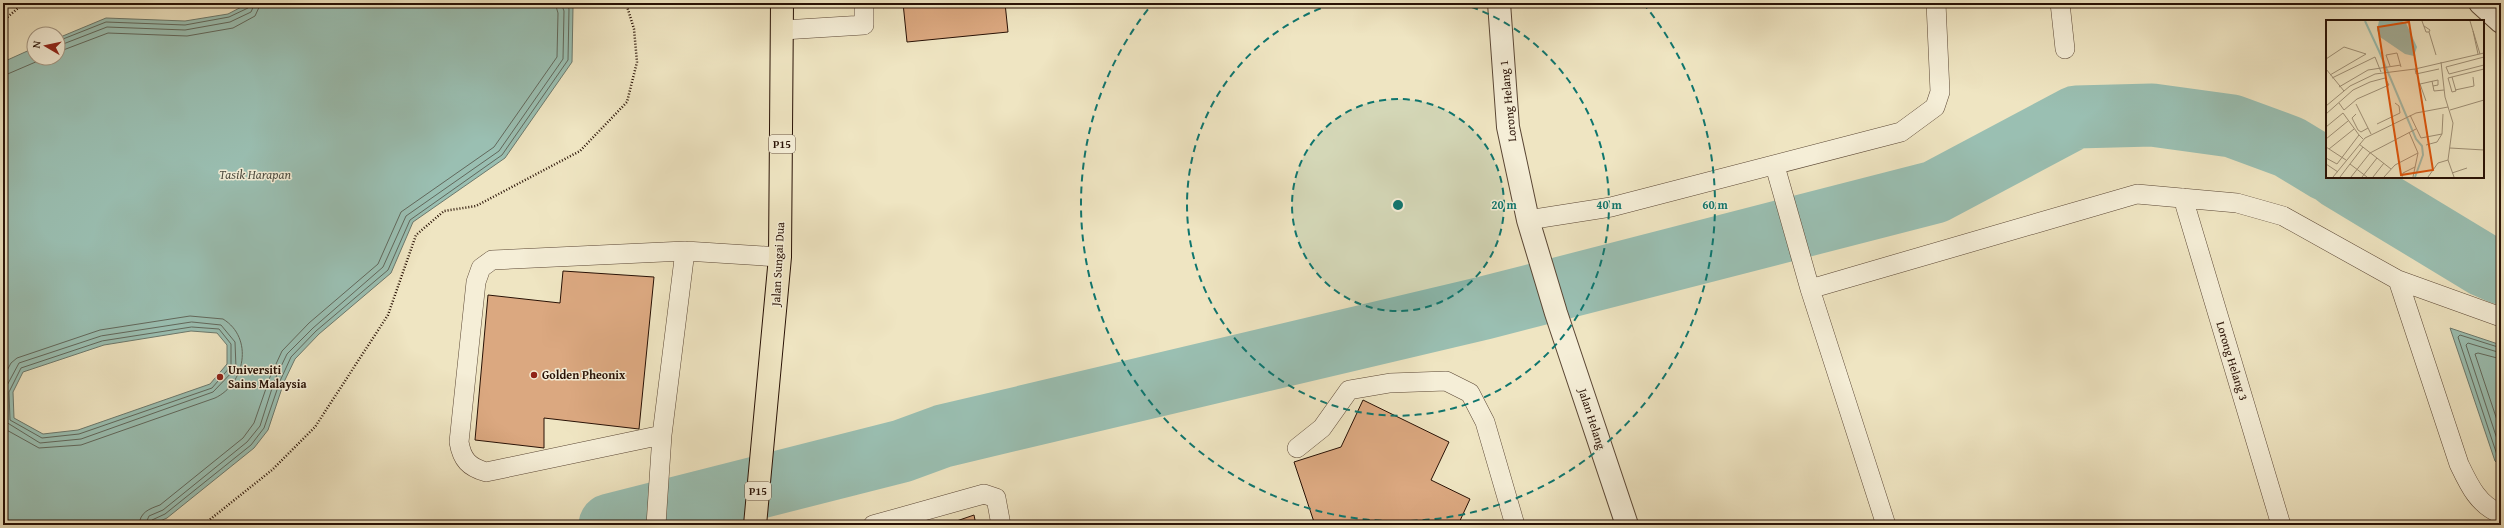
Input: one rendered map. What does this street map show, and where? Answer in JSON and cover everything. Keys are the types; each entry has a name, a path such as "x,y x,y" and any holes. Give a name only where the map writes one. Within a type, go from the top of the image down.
{"main road":[{"name":"Jalan Sungai Dua","path":"755,525 780,257 784,30 782,3"}],"street":[{"name":"Lorong Helang 1","path":"1499,3 1508,127 1528,220 1556,313"},
{"path":"2480,3 2501,22"},
{"name":"Jalan Helang","path":"1556,313 1627,525"}],"lane":[{"path":"784,30 864,25 864,3"},
{"path":"1528,220 1611,207 1775,166 1901,132 1935,107 1940,92 1936,3"},
{"path":"2060,3 2065,49"},
{"path":"1775,166 1800,258 1886,525"},
{"path":"1810,289 2137,194 2237,203 2283,216 2398,280 2501,317"},
{"name":"Lorong Helang 3","path":"2183,198 2281,525"},
{"path":"656,525 662,435 685,251"},
{"path":"662,435 486,472 471,467 461,455 459,442 476,282 481,268 492,260 685,251 780,257"},
{"path":"2398,280 2459,464 2471,488 2488,509 2501,514"},
{"path":"1297,448 1322,428 1349,390 1390,383 1446,381 1470,393 1485,422 1515,525"},
{"path":"873,525 984,494 996,498 1001,525"}],"path":[{"path":"3,20 24,3"},
{"path":"203,525 272,470 315,427 388,315 416,235 444,211 476,206 580,151 627,102 637,62 634,29 626,3"}],"water":[{"name":"Tasik Harapan","path":"249,3 569,3 573,7 572,62 505,158 413,222 391,273 319,334 295,359 284,382 268,430 254,448 167,518 151,525 3,525 3,62 26,52 26,66 66,66 66,35 106,18 185,21 228,14","holes":["191,331 217,333 227,345 227,364 210,384 78,430 43,434 14,418 13,392 23,372 104,345"]},
{"path":"2450,328 2501,345 2501,466 2495,461"}],"building":[{"path":"903,3 1005,3 1008,32 907,42"},
{"path":"563,271 654,277 639,429 544,418 544,448 475,440 488,295 560,303"},
{"path":"1363,400 1449,442 1431,480 1470,499 1458,525 1315,525 1294,462 1341,447"},
{"path":"974,515 976,525 945,525"}],"waterway":[{"path":"610,525 902,451 943,436 1484,308 1935,192 2076,117 2152,115 2232,126 2289,147 2326,169"},
{"path":"2340,178 2485,266 2501,273"}],"place":[{"name":"Golden Pheonix","path":"534,375"},
{"name":"Universiti Sains Malaysia","path":"220,377"}]}
